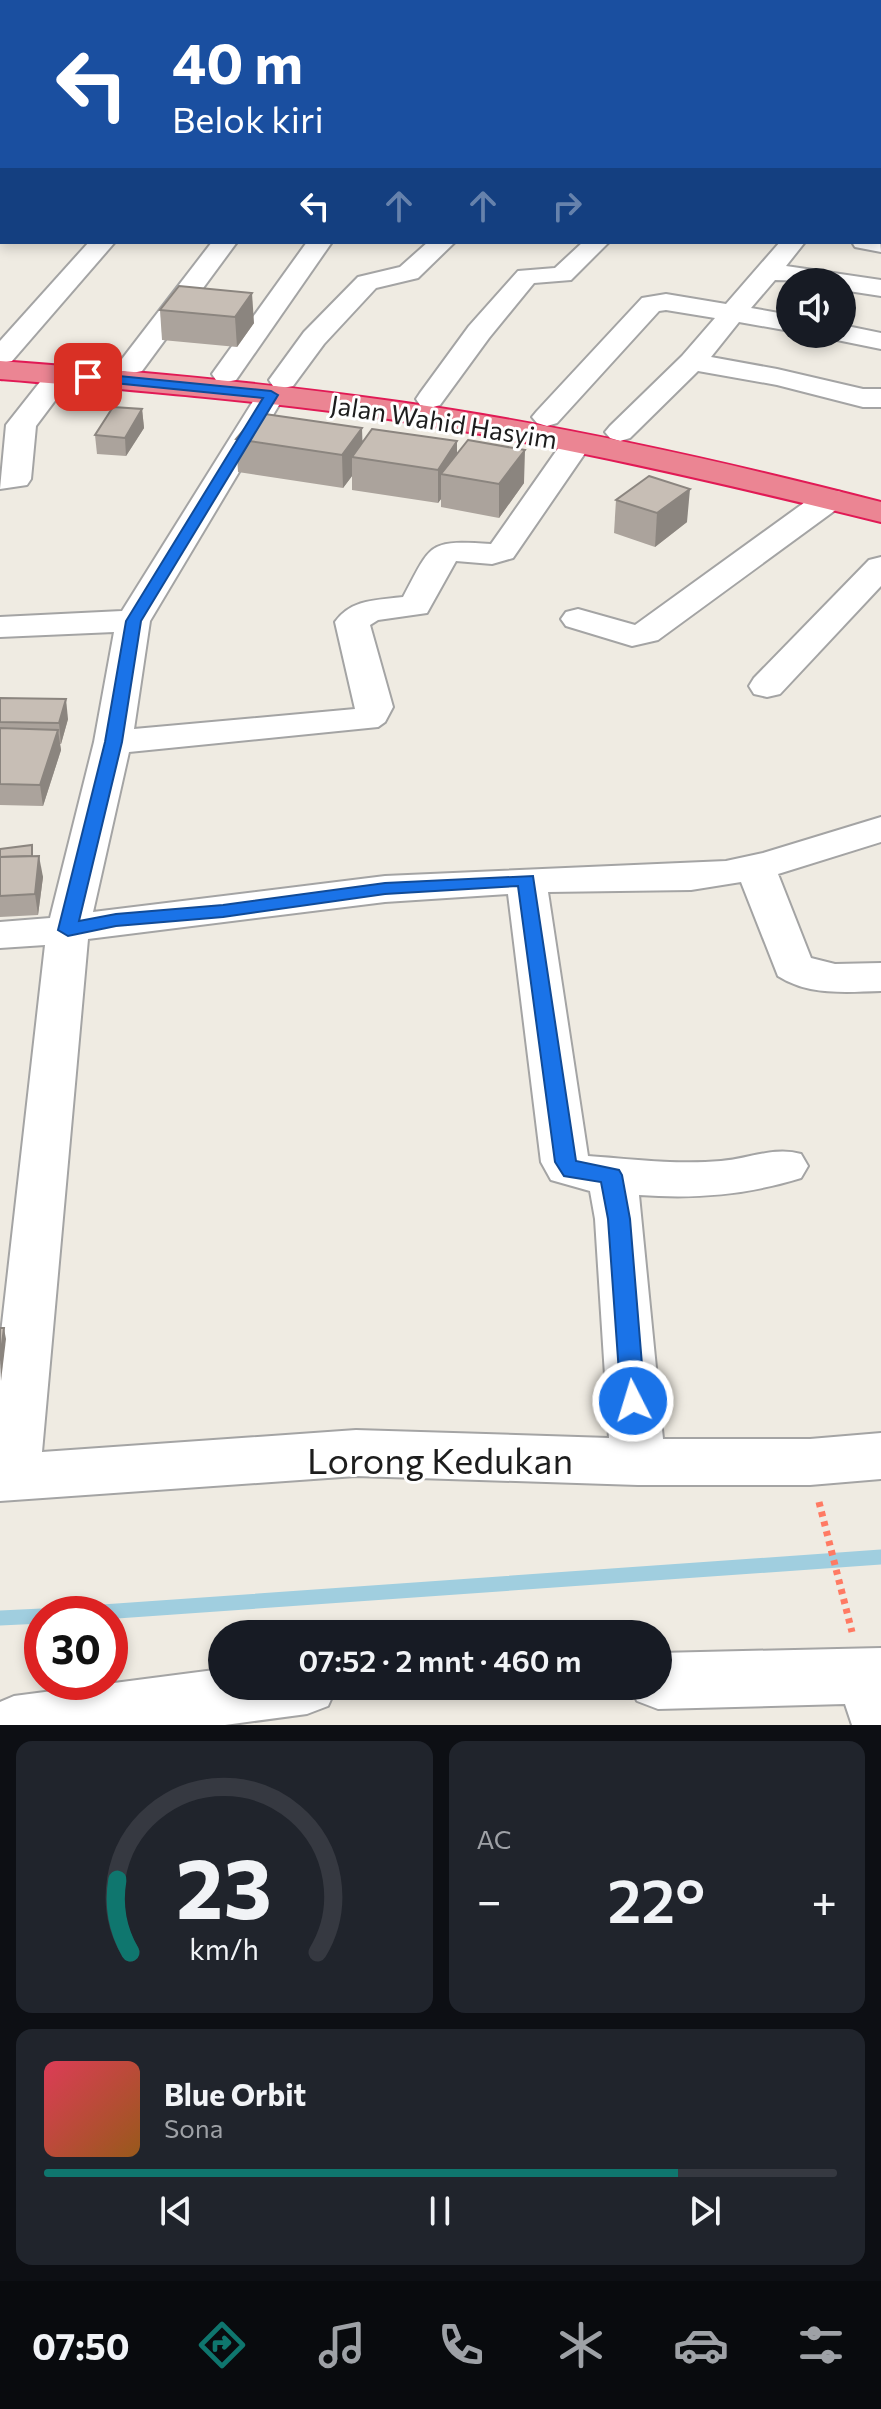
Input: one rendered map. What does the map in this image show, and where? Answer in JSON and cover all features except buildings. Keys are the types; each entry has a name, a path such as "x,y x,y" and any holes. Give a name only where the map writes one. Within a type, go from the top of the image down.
{"highway":[{"name":"Jalan Wahid Hasyim","path":"0,364 132,365 226,374 277,387 669,461 881,512"},
{"name":"Jalan Wahid Hasyim","path":"0,364 61,374 430,399 620,432 881,492"}],"street":[{"path":"0,364 101,244"},
{"path":"132,365 223,244"},
{"path":"226,374 319,244"},
{"path":"6,1478 68,930 113,742 133,621 277,387 314,338 367,282 409,273 441,244"},
{"path":"430,399 479,332 527,276 562,275 595,244"},
{"path":"620,432 692,362 791,244"},
{"path":"768,271 881,288"},
{"path":"547,417 651,304 666,302 776,320"},
{"path":"856,336 881,341"},
{"path":"692,362 777,377 863,398 881,398"},
{"path":"0,480 16,479 21,425 61,374"},
{"path":"113,742 365,719 375,707 352,622 369,611 415,606 441,557 449,551 492,554 502,551 577,443"},
{"path":"578,619 632,636 646,633 830,499"},
{"path":"767,686 881,567"},
{"path":"0,627 133,621"},
{"path":"0,935 68,930 116,920 223,911 385,889 526,880 691,877 755,867 881,829"},
{"path":"755,867 793,966 802,973 818,976 881,977"},
{"path":"526,880 565,1162 571,1170 611,1175 735,1178 758,1175 784,1166"},
{"path":"611,1175 619,1219 638,1462"},
{"name":"Lorong Kedukan","path":"6,1478 356,1453 638,1462 810,1462 881,1456"},
{"path":"672,1682 876,1692"},
{"path":"14,1725 208,1699"}],"path":[{"path":"820,1507 840,1593"}],"waterway":[{"path":"128,1610 881,1557"},
{"path":"0,1618 24,1617"}],"route":[{"path":"88,377 271,395 133,621 113,742 68,930 170,913 223,911 385,889 526,880 565,1162 568,1168 577,1172 611,1175 619,1219 633,1401"}]}
